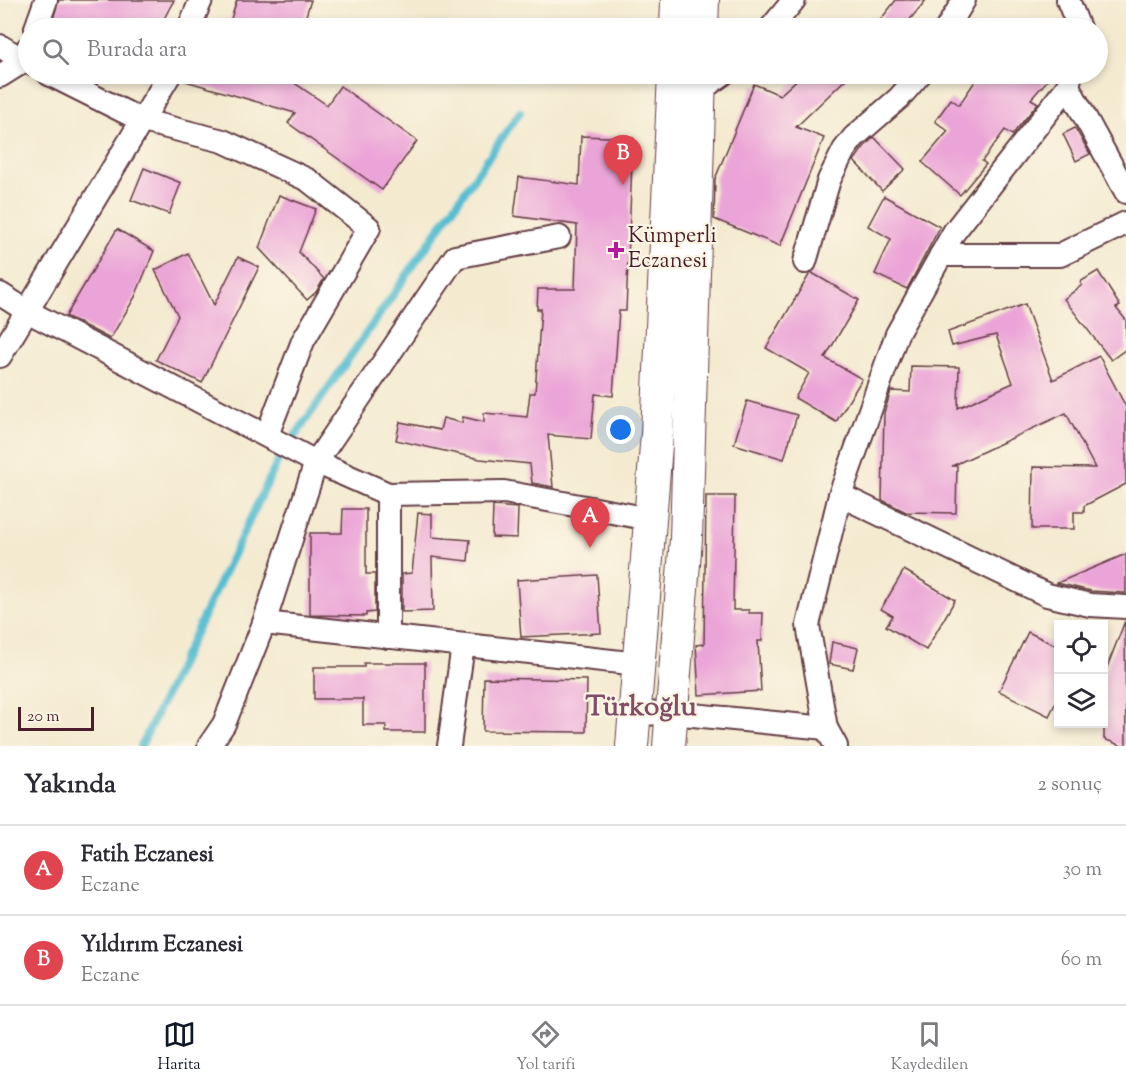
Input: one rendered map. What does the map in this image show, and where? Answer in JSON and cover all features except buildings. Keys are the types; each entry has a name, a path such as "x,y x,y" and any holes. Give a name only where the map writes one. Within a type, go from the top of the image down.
{"main road":[{"path":"676,18 677,0"},
{"path":"702,18 703,0"},
{"path":"632,746 657,432 672,109 694,84"},
{"path":"669,746 686,539 699,84"}],"street":[{"path":"40,18 46,0"},
{"path":"193,18 201,0"},
{"path":"779,18 794,0"},
{"path":"953,18 964,0"},
{"path":"0,46 18,53"},
{"path":"0,76 18,63"},
{"path":"69,84 143,121 223,141 308,180 369,228 303,340 270,437"},
{"path":"0,356 165,84"},
{"path":"805,262 829,180 844,150 854,137 899,98 911,84"},
{"path":"635,714 672,714 831,737 808,625 840,495 897,334 954,232 1067,84"},
{"path":"1072,84 1126,192"},
{"path":"941,255 1060,255 1126,223"},
{"path":"209,746 224,723 264,623 309,458 455,257 559,237"},
{"path":"0,294 27,311 309,458 388,495 504,492 650,519"},
{"path":"388,495 388,637"},
{"path":"840,495 1047,595 1090,605 1126,607"},
{"path":"264,623 639,664"},
{"path":"449,746 463,645"}],"waterway":[{"path":"141,746 279,459 520,112"}],"place":[{"name":"Yıldırım Eczanesi","path":"623,185"},
{"name":"Kümperli Eczanesi","path":"616,250"},
{"name":"Fatih Eczanesi","path":"590,548"}],"district":[{"name":"Türkoğlu","path":"641,708"}]}
